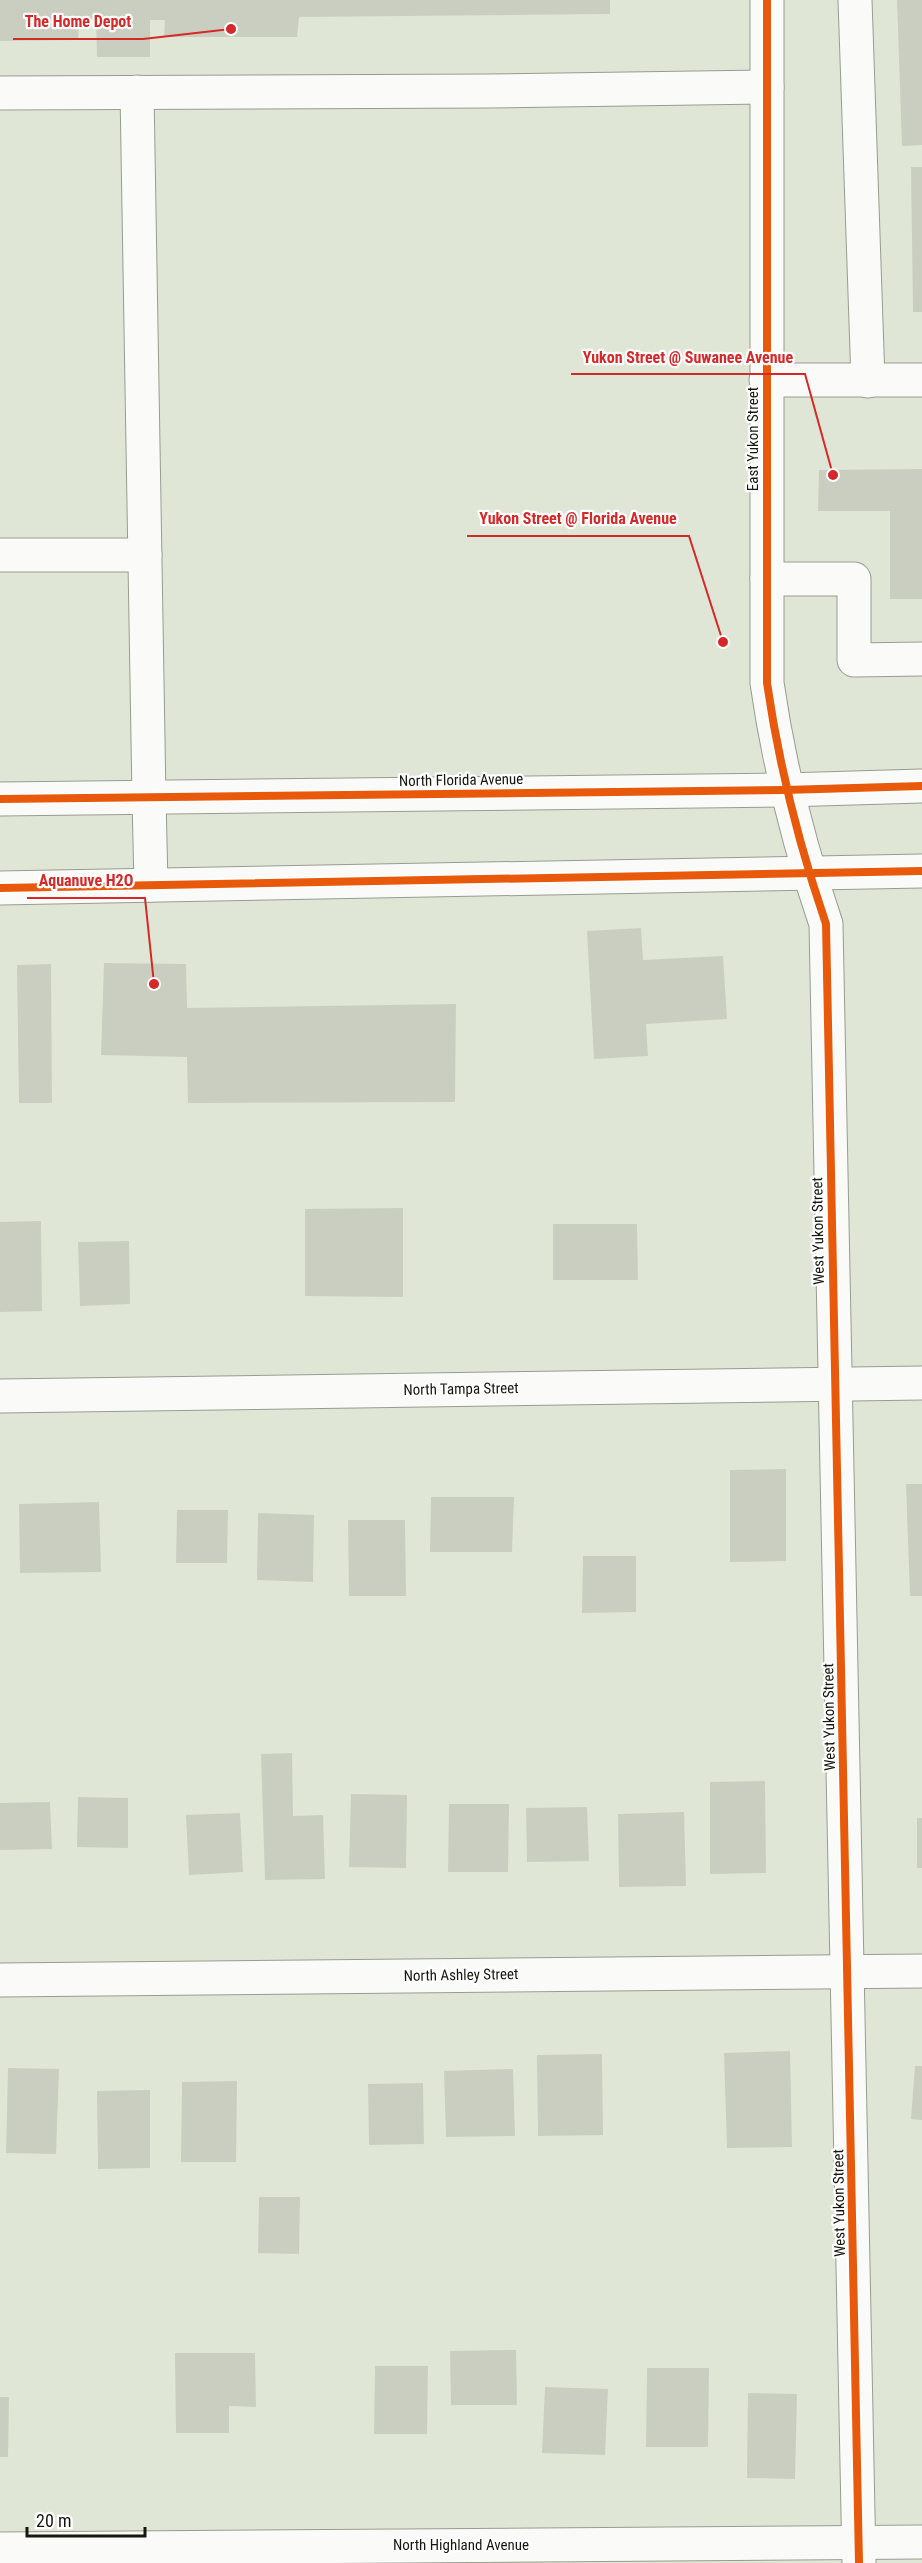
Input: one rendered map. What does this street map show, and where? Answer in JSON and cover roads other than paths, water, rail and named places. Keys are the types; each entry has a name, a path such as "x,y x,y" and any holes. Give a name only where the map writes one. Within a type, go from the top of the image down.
{"street":[{"name":"East Yukon Street","path":"767,0 767,683 785,790 808,874"},
{"path":"855,0 868,381"},
{"path":"0,93 488,91 767,87"},
{"path":"137,92 151,885"},
{"path":"766,380 922,380"},
{"path":"0,555 145,555"},
{"path":"767,579 854,579 854,660 922,659"},
{"name":"North Florida Avenue","path":"0,800 785,790 922,786"},
{"path":"0,888 922,871"},
{"name":"West Yukon Street","path":"808,874 826,924 859,2553"},
{"name":"North Tampa Street","path":"0,1396 922,1383"},
{"name":"North Ashley Street","path":"0,1980 922,1971"},
{"name":"North Highland Avenue","path":"0,2548 859,2553 922,2542"}],"place":[{"name":"The Home Depot","path":"231,29"},
{"name":"Yukon Street @ Suwanee Avenue","path":"833,475"},
{"name":"Yukon Street @ Florida Avenue","path":"723,642"},
{"name":"Aquanuve H2O","path":"154,984"}]}
